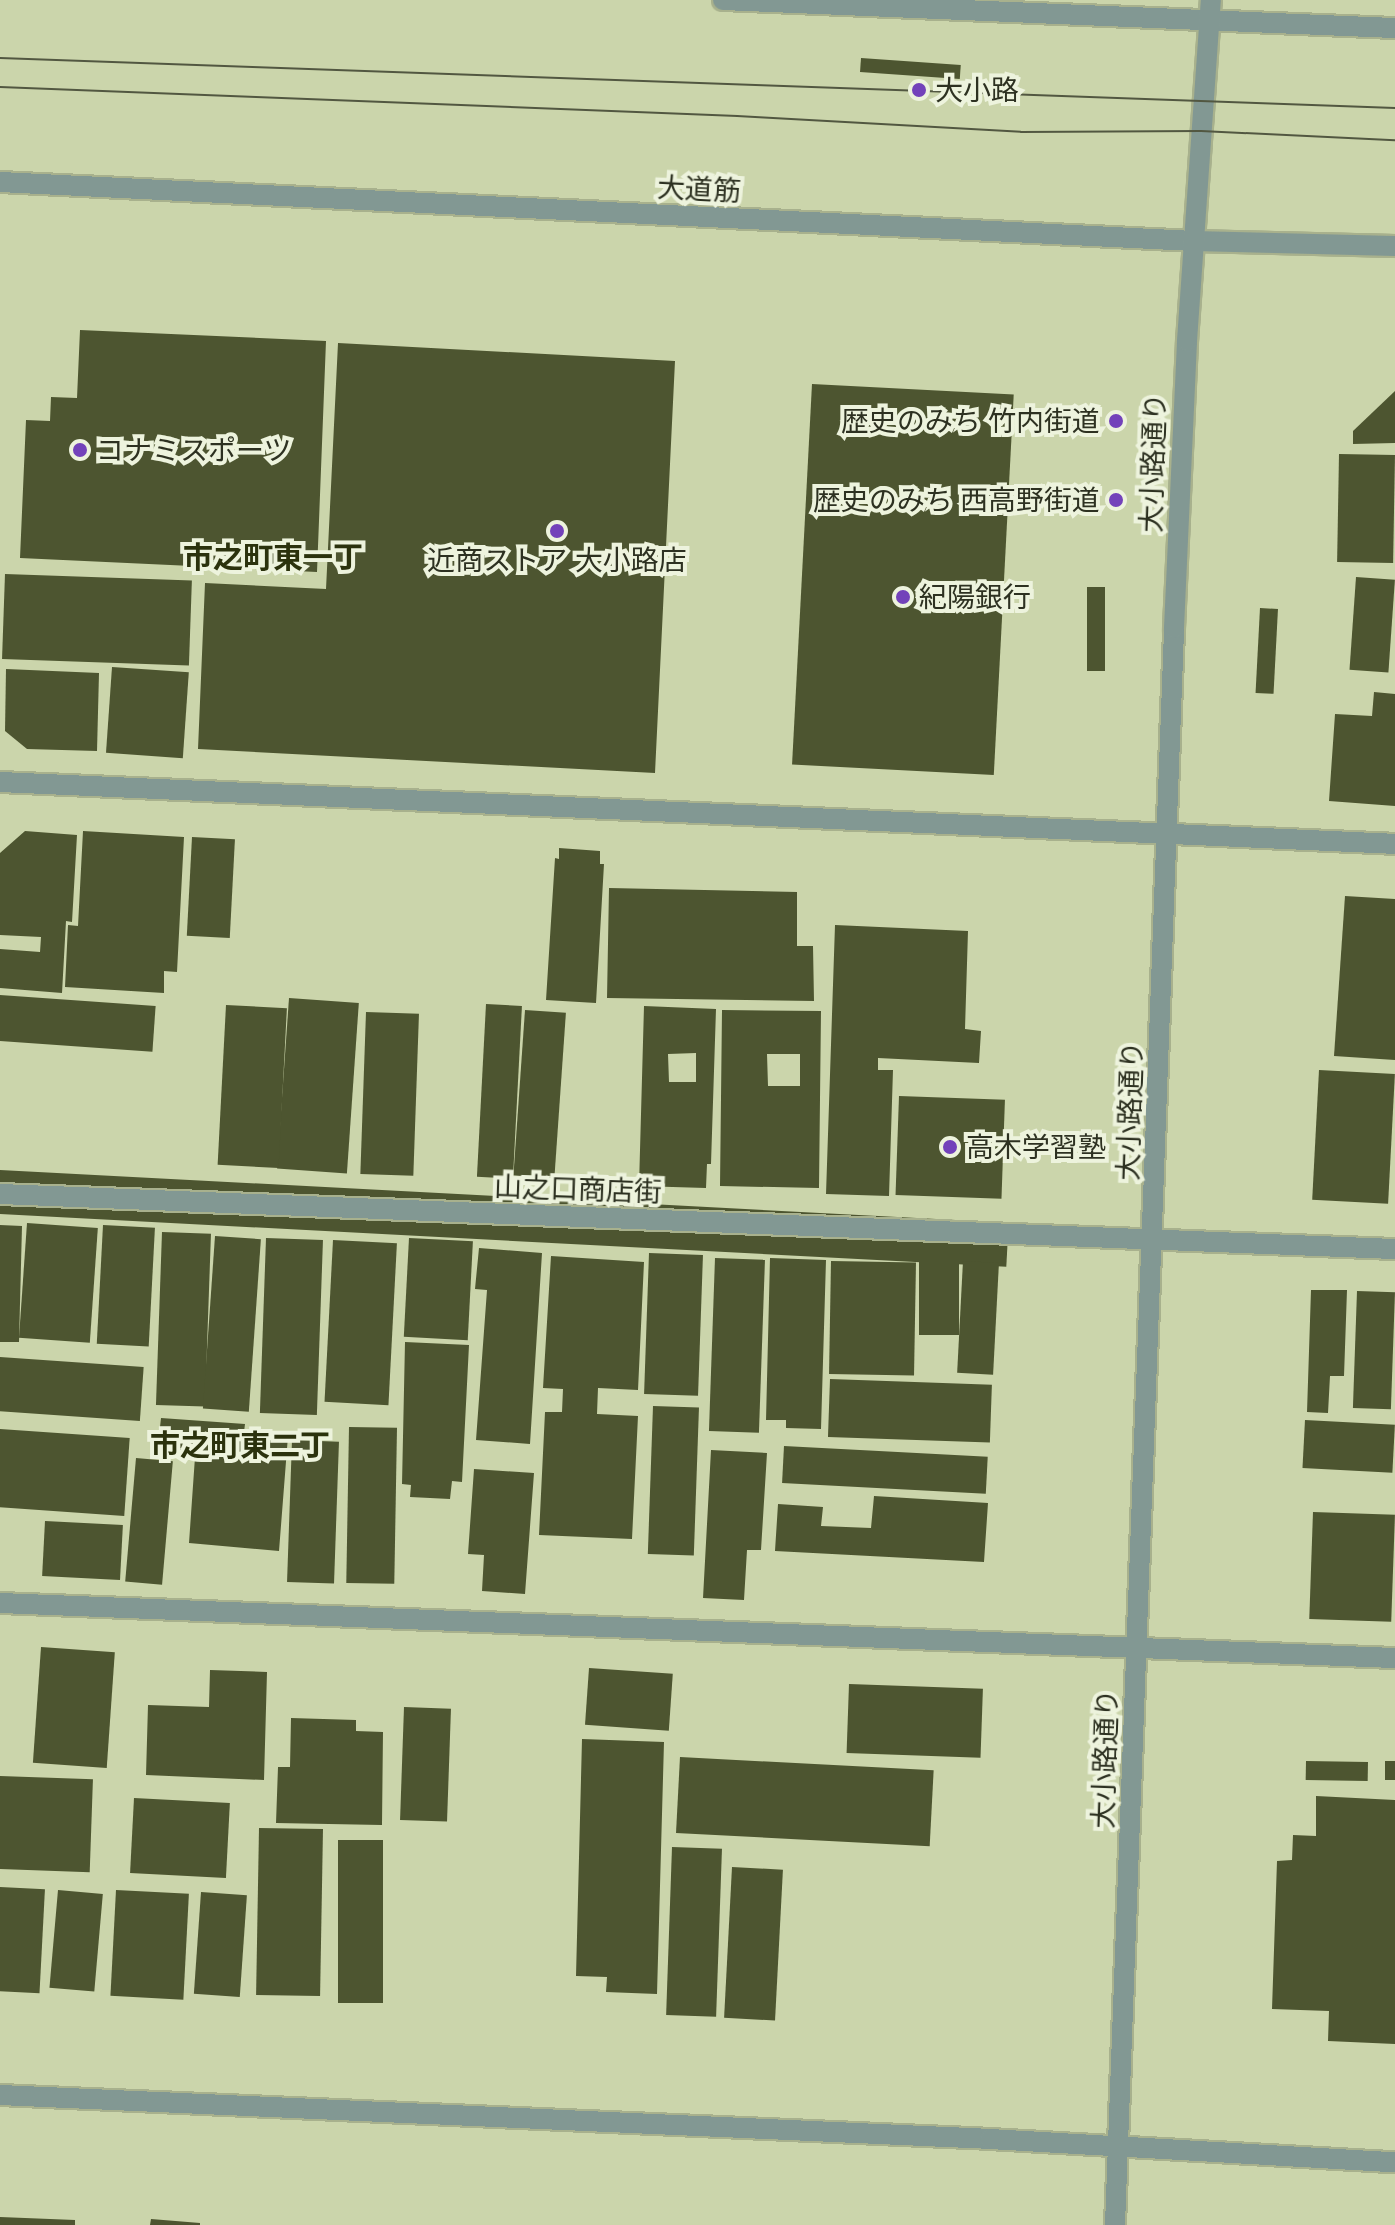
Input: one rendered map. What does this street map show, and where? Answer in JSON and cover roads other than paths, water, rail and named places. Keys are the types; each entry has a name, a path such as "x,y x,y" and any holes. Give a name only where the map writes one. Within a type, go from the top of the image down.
{"street":[{"path":"723,0 1395,28"},
{"name":"大小路通り","path":"1115,2225 1169,832 1174,628 1194,241 1211,0"},
{"name":"大道筋","path":"0,182 1194,241 1395,246"},
{"path":"0,782 1395,844"},
{"name":"山之口商店街","path":"0,1194 1395,1249"},
{"path":"0,1603 1395,1658"},
{"path":"0,2095 990,2139 1118,2149 1395,2162"}],"tram line":[{"path":"0,58 1395,108"},
{"path":"0,87 737,116 1021,132 1201,131 1395,140"}],"place":[{"name":"大小路","path":"919,90"},
{"name":"歴史のみち 竹内街道","path":"1116,421"},
{"name":"コナミスポーツ","path":"80,450"},
{"name":"歴史のみち 西高野街道","path":"1116,500"},
{"name":"近商ストア 大小路店","path":"557,531"},
{"name":"紀陽銀行","path":"903,597"},
{"name":"高木学習塾","path":"950,1147"}],"district":[{"name":"市之町東一丁","path":"273,557"},
{"name":"市之町東二丁","path":"240,1445"}]}
